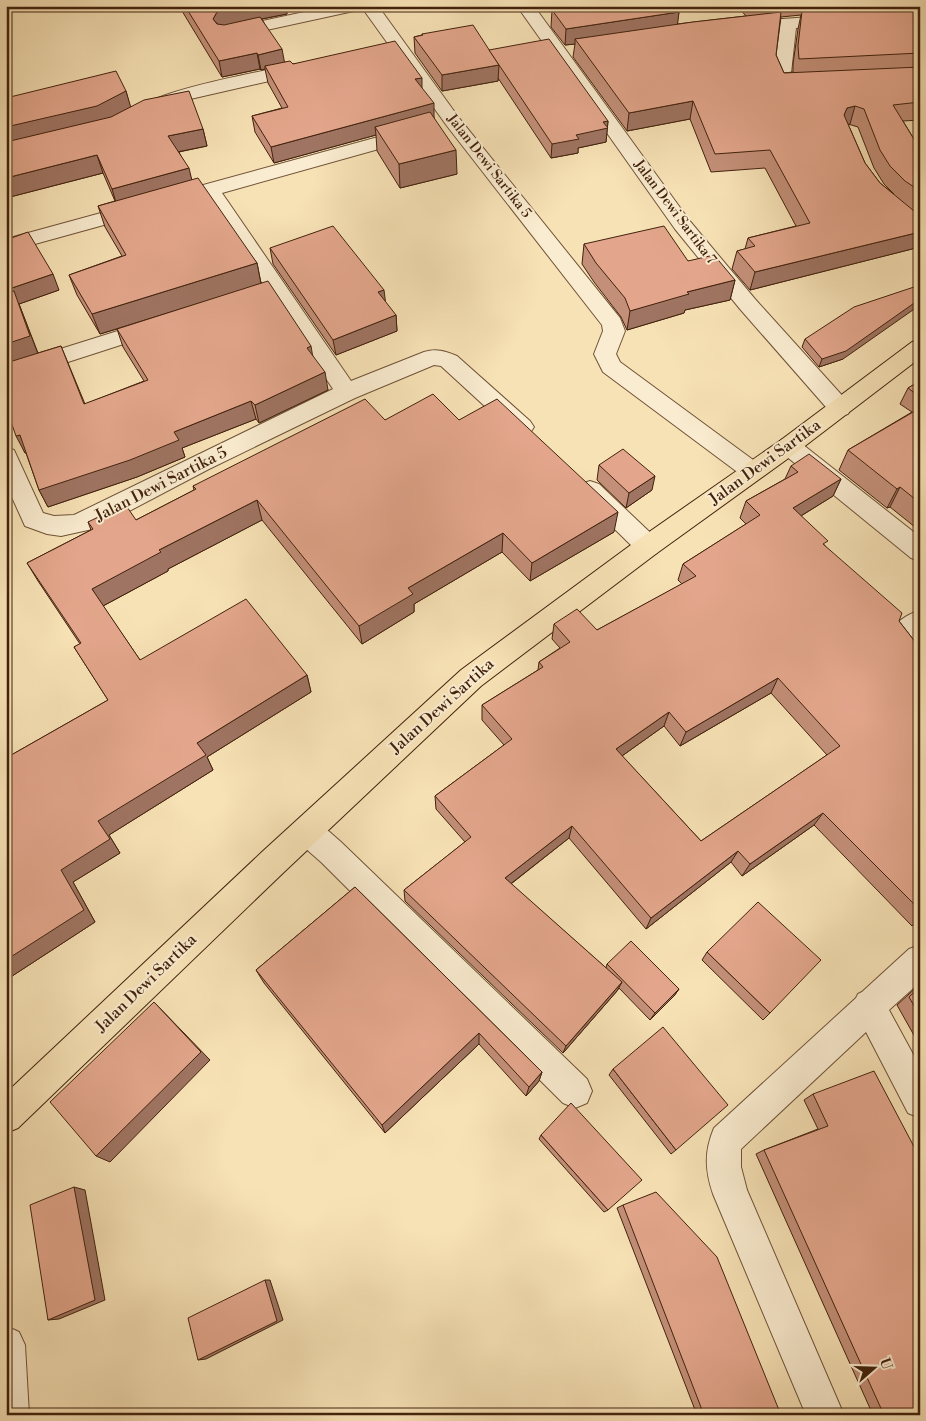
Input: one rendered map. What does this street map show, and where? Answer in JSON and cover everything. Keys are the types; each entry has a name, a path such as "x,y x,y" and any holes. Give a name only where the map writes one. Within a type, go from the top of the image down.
{"main road":[{"name":"Jalan Dewi Sartika","path":"6,1116 471,678 514,644 648,546 789,446 920,347"}],"street":[{"path":"226,33 357,6"},
{"name":"Jalan Dewi Sartika 5","path":"369,6 453,122 612,323 614,331 605,354 611,367 752,471"},
{"name":"Jalan Dewi Sartika 7","path":"524,6 570,52 661,197 740,297 840,408"},
{"path":"740,13 751,26"},
{"path":"731,28 856,18"},
{"path":"788,23 784,46 784,82 788,85 823,84"},
{"path":"379,50 398,46"},
{"path":"140,114 162,102 180,96 322,63"},
{"path":"6,246 453,122"},
{"path":"210,190 267,291 347,392"},
{"path":"6,374 174,321"},
{"name":"Jalan Dewi Sartika 5","path":"6,456 34,519 58,527 77,524 88,521 201,463 347,392 426,358 442,358 449,361 540,443"},
{"path":"789,446 920,551"},
{"path":"578,479 648,546"},
{"path":"920,621 904,633 904,636 920,654"},
{"path":"307,831 331,852 575,1091"},
{"path":"825,1415 731,1194 722,1162 726,1140 869,1005 920,960"},
{"path":"869,1005 920,1101"},
{"path":"6,1345 10,1415"}],"building":[{"path":"185,6 245,6 217,12 213,19 217,24 224,25 260,17 282,49 219,61"},
{"path":"574,6 676,6 679,12 566,29 552,10"},
{"path":"874,6 920,6 920,53 799,59 798,46 802,11"},
{"path":"781,12 776,55 784,73 920,67 920,102 893,105 920,149 920,191 905,181 890,166 880,150 864,109 855,106 847,108 844,115 865,163 880,183 914,211 920,213 920,232 755,272 737,251 755,246 748,238 810,223 770,150 715,154 693,101 629,113 575,39 693,22"},
{"path":"473,25 499,65 442,75 414,37 422,34"},
{"path":"549,39 608,121 603,122 608,128 576,135 579,139 552,144 489,50"},
{"path":"395,41 422,78 415,79 434,103 271,147 252,116 288,107 265,66 290,61 293,64"},
{"path":"116,71 126,91 97,106 6,127 6,98"},
{"path":"189,91 203,129 168,136 189,168 112,189 97,155 6,178 6,142 111,117 144,100"},
{"path":"430,112 456,150 399,164 375,127"},
{"path":"198,178 257,263 92,314 69,275 126,255 98,206"},
{"path":"333,226 384,290 378,292 396,315 333,340 270,248"},
{"path":"664,226 688,261 714,255 735,280 687,292 689,294 630,311 625,298 596,263 584,244"},
{"path":"28,232 53,274 6,290 6,240"},
{"path":"268,281 311,346 307,348 325,372 255,405 251,401 174,432 179,440 130,460 39,490 20,435 16,436 6,408 6,363 61,346 84,404 148,380 117,329"},
{"path":"920,285 920,299 846,351 822,359 805,339 854,307"},
{"path":"14,291 30,336 6,344 6,293"},
{"path":"920,381 920,397 908,388"},
{"path":"433,394 459,420 497,399 618,512 532,563 503,533 408,588 413,594 359,626 257,500 159,550 161,552 92,589 140,660 246,599 307,675 197,743 206,755 98,821 110,839 61,870 84,910 6,960 6,758 108,700 74,647 81,643 27,563 93,529 88,522 125,504 136,520 196,489 193,486 365,399 385,420"},
{"path":"920,408 920,503 900,487 897,489 848,450"},
{"path":"623,449 655,476 629,493 599,465"},
{"path":"809,454 841,479 793,508 828,541 823,544 902,613 899,621 920,646 920,910 823,813 750,864 738,851 651,918 572,826 505,878 622,982 566,1046 404,890 471,837 435,796 512,739 482,705 543,667 539,662 570,642 554,624 577,609 597,630 696,576 683,564 760,515 746,501 798,472 791,466","holes":["778,678 840,746 701,841 616,749 669,712 686,732"]},
{"path":"355,887 542,1072 529,1087 479,1033 382,1125 256,970"},
{"path":"758,902 821,960 770,1013 707,952"},
{"path":"631,941 679,989 655,1013 607,964"},
{"path":"920,987 920,1016 909,997"},
{"path":"154,1002 201,1052 96,1156 50,1102"},
{"path":"663,1027 728,1105 676,1150 613,1069"},
{"path":"874,1071 920,1158 920,1415 884,1415 764,1150 828,1126 813,1094"},
{"path":"571,1103 642,1180 608,1210 541,1135"},
{"path":"74,1187 95,1300 48,1320 30,1205"},
{"path":"656,1192 717,1257 781,1415 704,1415 623,1205"},
{"path":"265,1280 277,1321 198,1360 188,1318"}]}
